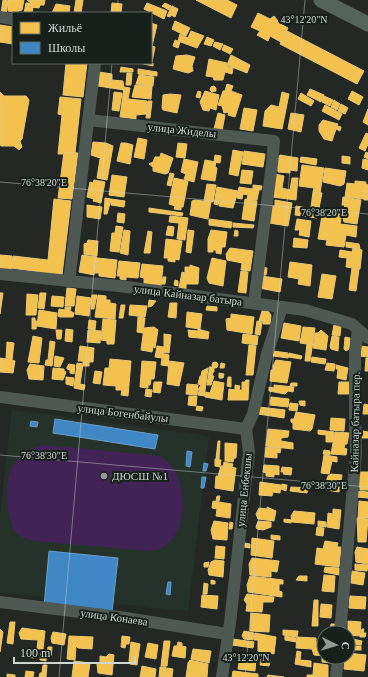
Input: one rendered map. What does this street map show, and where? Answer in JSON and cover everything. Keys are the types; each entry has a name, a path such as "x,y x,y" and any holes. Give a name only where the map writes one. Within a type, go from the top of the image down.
{"main road":[{"path":"321,0 367,20"}],"street":[{"path":"0,17 12,19"},
{"path":"69,282 95,64"},
{"name":"улица Жиделы","path":"89,120 274,141 254,303"},
{"name":"улица Кайназар батыра","path":"0,274 119,286 305,310 331,316 352,324 368,338"},
{"path":"246,429 253,414 267,354 282,307"},
{"name":"Кайназар батыра пер.","path":"341,625 362,454 355,367 358,330"},
{"name":"улица Богенбайулы","path":"0,397 246,429"},
{"name":"улица Енбекшы","path":"222,677 227,634 230,623 249,452 246,429"},
{"name":"улица Конаева","path":"0,602 119,617 227,634"},
{"path":"336,677 337,665"}],"shaded area":[{"name":"ДЮСШ №1","path":"12,410 209,436 188,611 0,593 0,515"},
{"path":"44,445 160,456 170,464 177,475 181,488 183,502 182,515 178,528 172,539 162,548 151,551 34,541 20,536 14,529 9,514 7,503 8,481 16,462 23,454 32,448"}],"building: Жильё":[{"path":"3,0 8,1 6,14 1,13"},
{"path":"8,0 24,0 22,10 16,12 8,11"},
{"path":"27,0 45,0 44,5 40,5 39,8 31,7 31,3"},
{"path":"76,0 83,0 81,12 74,12"},
{"path":"196,0 227,0 237,5 231,18"},
{"path":"26,3 31,3 30,7 33,7 32,12 24,12"},
{"path":"112,3 122,4 121,12 111,12"},
{"path":"147,3 167,11 164,19 144,9"},
{"path":"165,3 171,6 169,10 162,6"},
{"path":"56,4 70,6 69,12 52,12"},
{"path":"172,6 178,9 175,17 171,15 170,17 167,16"},
{"path":"258,13 270,19 274,16 278,21 277,22 288,28 281,42 270,36 268,41 257,35 260,31 251,27"},
{"path":"175,21 190,28 186,36 172,29"},
{"path":"152,23 157,25 152,46"},
{"path":"0,25 12,27 12,44 0,42"},
{"path":"191,31 204,36 197,48 178,41 180,34 188,38"},
{"path":"287,31 364,71 357,84 280,44"},
{"path":"207,37 214,40 211,46 204,44"},
{"path":"175,40 180,42 178,48 173,46"},
{"path":"215,42 223,44 220,50 213,46"},
{"path":"224,45 233,49 230,54 222,50"},
{"path":"152,46 155,47 152,62"},
{"path":"187,55 195,57 192,66 193,71 188,73 173,69 176,56"},
{"path":"231,55 250,65 247,73 227,65"},
{"path":"209,59 227,63 223,80 214,80 213,77 206,76"},
{"path":"153,63 153,66 144,64"},
{"path":"66,64 87,64 83,97 63,95"},
{"path":"226,66 233,68 232,74 225,72"},
{"path":"121,67 133,69 133,72 120,72"},
{"path":"138,69 157,72 157,76 138,74"},
{"path":"99,72 112,74 112,80 123,81 124,90 98,86"},
{"path":"127,73 132,73 131,85 126,85"},
{"path":"139,75 154,77 153,86 136,84"},
{"path":"227,84 233,86 231,91 242,95 235,117 228,115 229,112 224,113 222,106 218,105"},
{"path":"135,85 152,86 151,99 132,97"},
{"path":"214,86 216,91 212,92 210,90 211,87"},
{"path":"124,87 130,88 128,99 147,101 146,114 136,115 136,119 120,117"},
{"path":"310,89 324,95 321,102 307,95"},
{"path":"198,91 201,92 200,98 196,97"},
{"path":"205,91 219,95 216,110 210,108 209,111 203,110 200,102"},
{"path":"352,91 363,97 359,105 348,99"},
{"path":"0,92 4,96 26,96 29,100 22,139 20,141 22,147 19,150 14,146 1,146 0,144"},
{"path":"114,92 122,93 119,111 112,110"},
{"path":"282,92 289,94 282,129 263,126 265,111 271,105 279,107"},
{"path":"301,93 314,101 311,106 298,99"},
{"path":"163,95 181,95 177,113 163,110 162,108"},
{"path":"324,96 333,100 330,106 322,102"},
{"path":"60,97 81,99 75,153 64,152 63,154 58,154 62,115 58,114"},
{"path":"334,100 340,104 337,110 331,107"},
{"path":"148,101 152,101 150,118 146,118"},
{"path":"341,104 348,108 345,114 338,111"},
{"path":"325,105 342,114 339,120 322,111"},
{"path":"244,108 257,110 253,131 240,129"},
{"path":"368,109 368,125 363,122"},
{"path":"218,113 225,115 222,131 214,129"},
{"path":"291,113 304,115 301,132 288,129"},
{"path":"323,120 338,124 337,126 341,127 340,131 336,129 332,141 324,139 319,131 319,125"},
{"path":"366,133 368,134 368,144 365,151 359,148"},
{"path":"138,138 147,140 144,159 134,157"},
{"path":"93,142 106,143 113,146 107,180 97,178 100,159 103,159 91,155"},
{"path":"121,143 133,145 130,164 117,161"},
{"path":"178,143 187,144 185,158 176,157"},
{"path":"233,150 243,152 238,176 229,174"},
{"path":"244,151 265,154 263,167 242,164"},
{"path":"64,152 78,153 72,199 58,198"},
{"path":"366,152 368,153 368,159 364,157"},
{"path":"161,153 173,158 168,173 165,174 153,171 153,167 149,164 153,162 155,157 160,157"},
{"path":"215,155 221,156 220,163 214,162"},
{"path":"280,155 298,158 297,171 290,170 290,173 278,172 277,162"},
{"path":"342,156 350,157 350,164 342,163"},
{"path":"301,157 317,159 316,165 300,162"},
{"path":"184,159 198,162 194,182 184,179 186,174 181,172"},
{"path":"363,159 368,160 368,170 362,168"},
{"path":"205,160 216,162 215,167 217,168 215,181 201,179"},
{"path":"302,165 324,168 320,193 313,192 314,188 299,186"},
{"path":"325,168 346,171 344,184 340,186 323,182"},
{"path":"242,170 253,171 251,184 240,183"},
{"path":"170,173 174,174 171,186 167,185"},
{"path":"275,174 284,176 282,188 290,190 292,178 298,178 296,200 272,197"},
{"path":"112,175 127,177 124,197 109,195"},
{"path":"174,178 188,181 183,207 181,207 181,210 174,209 175,206 169,204"},
{"path":"94,180 105,182 101,203 93,201 94,199 87,197 90,182 93,183"},
{"path":"355,181 366,182 364,199 345,197 347,183 355,184"},
{"path":"207,184 216,185 213,202 204,201"},
{"path":"366,184 368,185 368,200 364,200"},
{"path":"253,185 262,186 261,190 253,189"},
{"path":"217,187 238,191 233,208 219,206 221,195 218,205 214,204"},
{"path":"239,187 259,190 257,200 247,199 248,195 243,194 242,199 237,198"},
{"path":"313,192 322,193 319,208 311,207"},
{"path":"343,197 361,200 357,224 344,222 342,214 345,205 342,205"},
{"path":"105,198 111,199 107,214 104,214"},
{"path":"54,199 71,201 62,275 11,268 13,256 48,260"},
{"path":"111,199 125,201 124,207 111,205"},
{"path":"245,199 257,201 254,221 242,219"},
{"path":"275,200 292,203 288,226 269,223 272,206 275,206"},
{"path":"192,201 211,202 208,219 190,215"},
{"path":"87,205 102,207 100,219 87,217"},
{"path":"296,206 318,210 317,218 295,215"},
{"path":"149,208 183,213 182,216 149,212"},
{"path":"323,210 342,213 340,224 357,226 356,237 346,235 344,247 326,245 327,240 318,239"},
{"path":"118,213 125,214 124,223 117,222"},
{"path":"170,216 188,218 185,240 177,239 179,223 169,222"},
{"path":"209,219 232,222 231,228 209,225"},
{"path":"297,219 311,221 309,237 299,235 300,230 295,230"},
{"path":"233,223 254,225 253,228 233,227"},
{"path":"116,226 123,227 119,252 110,251 112,233 115,233"},
{"path":"168,226 174,227 173,236 166,235"},
{"path":"124,230 130,231 128,255 120,253"},
{"path":"188,230 194,231 191,253 186,252"},
{"path":"211,230 227,232 225,247 222,247 221,254 216,253 216,250 213,250 213,252 208,252 208,239"},
{"path":"235,230 238,231 238,236 234,236"},
{"path":"148,231 152,232 150,253 144,253"},
{"path":"294,238 308,240 307,248 293,247"},
{"path":"166,239 182,241 179,260 175,259 175,262 168,261 168,258 164,258"},
{"path":"88,240 98,241 97,256 84,254 84,244 87,243"},
{"path":"346,242 359,244 360,249 346,247"},
{"path":"230,248 253,251 250,271 241,270 242,263 227,260 226,254"},
{"path":"353,248 362,250 360,269 346,267 347,258 339,257 340,250 352,252"},
{"path":"0,255 12,256 11,270 0,269"},
{"path":"82,255 97,257 94,275 79,272"},
{"path":"97,258 117,260 115,278 99,276 99,273 95,273"},
{"path":"212,258 226,261 223,286 209,283 207,278"},
{"path":"119,261 140,263 138,278 126,277 126,280 120,279 120,276 117,276"},
{"path":"290,262 312,265 310,286 298,284 299,279 288,277"},
{"path":"142,264 163,266 161,286 144,284 144,278 140,277"},
{"path":"190,265 199,268 198,284 186,284 186,289 179,288 182,272 185,273 185,267 190,267"},
{"path":"263,267 267,268 266,275 262,275"},
{"path":"352,268 359,269 356,291 349,290"},
{"path":"241,271 248,272 246,293 238,292"},
{"path":"322,274 336,276 332,299 318,297"},
{"path":"261,276 282,279 280,292 259,288"},
{"path":"163,277 166,277 165,284 162,284"},
{"path":"175,280 178,281 178,286 174,285"},
{"path":"67,288 76,289 74,306 65,306"},
{"path":"0,293 3,293 0,314"},
{"path":"40,293 46,293 44,309 38,308"},
{"path":"27,294 38,295 36,315 26,315"},
{"path":"92,295 97,295 94,309 91,309"},
{"path":"98,295 106,296 106,300 110,300 110,303 116,304 115,319 95,317"},
{"path":"52,296 64,297 63,307 51,306"},
{"path":"77,296 91,298 89,316 75,314"},
{"path":"149,300 156,301 152,306 148,307"},
{"path":"170,303 177,303 176,318 168,317"},
{"path":"121,305 125,305 123,318 119,318"},
{"path":"130,305 147,306 145,317 129,315"},
{"path":"207,306 217,307 217,311 206,310"},
{"path":"65,307 71,307 70,311 74,313 73,317 58,316 59,309 65,310"},
{"path":"39,310 57,313 56,329 37,326"},
{"path":"262,311 268,311 271,315 270,324 263,324 263,321 259,321"},
{"path":"187,312 202,314 200,329 186,327"},
{"path":"231,314 254,317 252,334 227,330 226,319 231,318"},
{"path":"138,317 145,318 143,333 137,332"},
{"path":"32,318 35,318 35,321 37,321 36,329 32,329"},
{"path":"103,319 116,320 114,344 107,344 107,341 101,340"},
{"path":"89,320 96,321 95,330 88,329"},
{"path":"257,321 262,322 260,335 255,334"},
{"path":"284,323 301,326 299,341 281,338"},
{"path":"334,325 341,326 340,336 332,335"},
{"path":"154,327 158,330 155,348 153,347 152,352 141,350 144,328"},
{"path":"303,327 315,328 310,361 305,361 307,344 300,343"},
{"path":"66,329 73,330 72,342 65,341"},
{"path":"198,329 209,332 208,339 189,337 188,330 198,331"},
{"path":"56,330 62,330 61,339 57,339"},
{"path":"88,330 101,331 100,343 87,342"},
{"path":"321,330 328,336 326,350 313,348 315,333 318,333"},
{"path":"164,334 171,335 169,353 156,352 157,346 164,347"},
{"path":"243,334 258,336 257,345 242,343"},
{"path":"33,336 42,338 39,363 28,362"},
{"path":"332,336 339,337 338,351 331,349 330,346"},
{"path":"345,337 350,338 349,349 346,351 344,349"},
{"path":"50,341 55,342 52,366 45,365 46,360 48,360"},
{"path":"7,342 14,343 12,360 15,361 13,373 0,372 0,358 6,359"},
{"path":"249,345 256,346 253,375 246,375"},
{"path":"80,346 94,348 93,362 89,362 89,366 83,366 83,361 78,361"},
{"path":"361,346 368,347 368,357 360,356"},
{"path":"273,351 288,353 288,358 273,356"},
{"path":"156,352 169,355 168,366 161,365 162,358 155,357"},
{"path":"289,353 302,356 301,359 288,357"},
{"path":"55,356 64,358 60,367 54,366"},
{"path":"312,357 326,359 325,364 311,362"},
{"path":"366,358 368,358 368,371 365,371"},
{"path":"110,359 131,361 128,396 121,395 122,390 116,390 116,386 103,385 105,368 109,368"},
{"path":"276,360 291,362 287,383 270,381 271,370 273,370"},
{"path":"142,361 156,362 154,379 149,379 151,380 148,388 140,387"},
{"path":"169,361 184,363 179,386 167,384"},
{"path":"215,362 218,365 215,368 212,365"},
{"path":"77,363 83,364 80,384 85,385 84,390 74,388"},
{"path":"221,363 225,364 224,368 220,368"},
{"path":"327,363 335,364 334,371 325,370"},
{"path":"30,364 44,366 43,380 29,379 27,370"},
{"path":"69,364 75,365 74,374 70,373 70,370 67,369"},
{"path":"336,365 348,368 346,380 337,378 338,369 336,369"},
{"path":"209,367 214,367 214,372 209,371"},
{"path":"53,368 64,369 66,372 63,380 52,379"},
{"path":"208,368 205,391 198,390 201,385 198,384 202,371"},
{"path":"95,371 102,372 100,384 93,383"},
{"path":"209,371 213,372 212,376 214,376 211,385 207,385"},
{"path":"219,373 224,374 223,378 219,378"},
{"path":"66,377 74,378 73,386 66,384"},
{"path":"228,377 231,377 231,387 227,386"},
{"path":"246,380 249,380 248,400 228,400 229,389 235,390 235,385 240,386 239,390 242,390 242,382 245,382"},
{"path":"214,381 224,383 222,400 205,397 206,392 210,393"},
{"path":"154,382 162,382 160,393 153,392"},
{"path":"339,382 349,382 349,394 338,394"},
{"path":"291,383 297,383 297,386 290,386"},
{"path":"187,384 198,385 197,395 186,394"},
{"path":"274,385 294,387 293,392 288,391 285,394 269,391 269,387 274,388"},
{"path":"146,389 152,390 151,397 145,396"},
{"path":"199,391 205,391 205,396 198,395"},
{"path":"189,396 197,396 196,406 188,405"},
{"path":"271,397 289,399 288,407 270,405"},
{"path":"299,401 305,401 305,406 300,405"},
{"path":"290,403 298,404 297,411 289,410"},
{"path":"364,404 368,405 368,414 363,414"},
{"path":"197,406 203,407 202,411 196,410"},
{"path":"259,407 285,410 284,418 258,414"},
{"path":"296,412 315,415 312,429 310,431 293,429 291,419 294,419"},
{"path":"331,418 345,419 344,431 330,430"},
{"path":"268,429 289,431 288,437 281,438 281,441 293,443 293,449 266,446"},
{"path":"318,430 334,432 333,442 326,442 326,435 318,434"},
{"path":"363,431 368,432 368,438 362,438"},
{"path":"335,432 349,433 347,444 345,444 344,448 347,449 346,455 331,454"},
{"path":"218,441 220,441 219,459 216,459"},
{"path":"225,443 237,444 236,458 234,458 233,462 225,461"},
{"path":"266,447 281,448 280,453 277,452 277,458 265,457"},
{"path":"324,450 330,451 330,455 323,454"},
{"path":"324,455 337,457 337,462 332,461 329,474 321,473"},
{"path":"215,459 221,460 220,467 215,466"},
{"path":"224,462 233,464 232,467 223,466"},
{"path":"264,465 279,466 279,475 274,474 274,477 266,476 266,473 263,472"},
{"path":"221,466 236,468 233,491 215,488 216,476 222,477 218,476"},
{"path":"282,467 292,468 291,475 283,474 284,472 281,472"},
{"path":"359,472 368,472 368,490 360,490 360,487 358,487"},
{"path":"331,474 342,475 339,492 326,490 325,485 328,476"},
{"path":"260,482 281,485 280,493 273,492 272,496 259,495"},
{"path":"282,484 287,485 286,491 281,489"},
{"path":"291,487 308,488 307,493 290,491"},
{"path":"357,491 368,492 368,498 357,497"},
{"path":"217,496 220,496 219,501 216,501"},
{"path":"213,501 231,504 230,518 216,516 217,509 212,508"},
{"path":"359,501 368,502 368,518 358,518"},
{"path":"267,507 276,511 274,521 258,519 256,514 259,508 267,509"},
{"path":"333,509 341,510 339,529 327,527 328,513 333,514"},
{"path":"294,511 315,513 314,524 292,522 291,516"},
{"path":"357,518 368,519 366,542 358,542"},
{"path":"284,519 292,520 291,523 284,522"},
{"path":"214,521 228,523 227,540 213,539 211,530"},
{"path":"258,521 271,522 271,527 263,530 257,529 256,527"},
{"path":"318,521 326,522 326,527 318,526"},
{"path":"230,522 233,523 232,529 229,529"},
{"path":"317,527 324,528 323,536 316,535"},
{"path":"271,535 280,536 280,540 271,539"},
{"path":"252,538 274,541 272,558 251,555"},
{"path":"325,541 338,543 337,547 341,547 339,567 315,564 317,548 323,549"},
{"path":"245,543 250,544 250,548 244,547"},
{"path":"216,546 225,547 224,559 215,558"},
{"path":"357,547 368,549 368,564 356,562 355,552"},
{"path":"252,558 279,561 277,572 271,571 271,577 250,575 249,564"},
{"path":"215,560 224,561 223,577 209,575 208,570 211,562"},
{"path":"209,562 208,567 204,567 204,563"},
{"path":"355,564 368,565 367,571 355,570"},
{"path":"325,567 339,568 339,575 324,572"},
{"path":"352,571 365,573 363,585 351,583"},
{"path":"324,575 335,576 334,592 322,591"},
{"path":"250,576 283,580 283,584 279,584 279,591 282,592 282,597 248,592 247,585"},
{"path":"299,576 307,576 307,581 296,580"},
{"path":"211,580 215,581 215,584 211,584"},
{"path":"204,583 208,584 207,594 203,594"},
{"path":"247,594 274,597 273,602 263,602 262,612 246,611 247,604 244,600"},
{"path":"202,595 218,596 217,609 201,607"},
{"path":"350,596 366,597 365,609 349,608"},
{"path":"314,600 318,600 318,625 312,626"},
{"path":"321,604 332,605 331,618 320,617"},
{"path":"251,613 270,615 269,632 250,631"},
{"path":"348,621 361,622 360,636 356,636 356,625 348,625"},
{"path":"10,622 15,622 13,644 7,643"},
{"path":"22,628 45,631 43,649 37,649 38,640 21,639 19,633"},
{"path":"0,629 3,632 0,652"},
{"path":"362,629 364,629 363,633 366,633 365,637 360,637"},
{"path":"283,630 298,631 297,637 283,635"},
{"path":"244,631 254,633 253,640 244,639 242,636"},
{"path":"53,632 66,634 64,645 52,643 51,638"},
{"path":"255,633 276,637 274,654 258,651 258,640 254,640"},
{"path":"69,636 93,637 92,649 78,648 76,646 75,660 67,659"},
{"path":"122,636 130,637 129,644 126,644 125,648 121,647"},
{"path":"285,636 296,638 296,642 285,640"},
{"path":"297,637 316,638 316,655 314,655 312,649 296,648"},
{"path":"233,639 254,642 253,648 232,645"},
{"path":"356,640 362,641 361,645 356,644"},
{"path":"164,641 170,641 167,666 161,666"},
{"path":"131,642 140,644 137,665 130,664 129,661"},
{"path":"178,642 182,643 182,646 186,647 185,658 172,656 174,646 177,646"},
{"path":"148,643 158,645 156,659 145,657"},
{"path":"356,646 361,646 361,650 356,650"},
{"path":"48,647 52,647 51,656 47,656"},
{"path":"193,649 211,651 209,663 191,659"},
{"path":"41,651 47,651 46,661 40,660"},
{"path":"297,651 301,652 300,660 311,661 311,667 295,664"},
{"path":"28,652 35,653 34,658 27,657"},
{"path":"109,654 114,655 112,675 98,673 97,664 100,662 100,656 106,657"},
{"path":"356,654 366,655 364,671 344,669 344,665 356,665"},
{"path":"240,657 256,658 255,671 238,669"},
{"path":"261,659 270,660 269,666 260,665"},
{"path":"190,660 208,664 207,677 186,677 188,663"},
{"path":"74,661 90,663 88,677 72,677"},
{"path":"314,663 316,663 316,665 328,665 328,677 307,677 307,675 313,675"},
{"path":"43,665 47,665 46,677 39,677 40,673 42,673"},
{"path":"142,666 156,669 155,677 140,677"},
{"path":"160,667 166,667 165,677 159,677"},
{"path":"167,668 173,669 172,677 165,677"},
{"path":"26,671 34,672 33,677 25,677"},
{"path":"233,671 258,674 258,677 232,677"},
{"path":"7,674 15,675 15,677 7,677"},
{"path":"268,675 284,677 267,677"}],"building: Школы":[{"path":"55,419 158,435 155,449 53,433"},
{"path":"31,421 38,422 37,427 30,426"},
{"path":"187,451 192,452 190,467 186,466"},
{"path":"204,463 208,464 206,471 203,471"},
{"path":"202,477 206,477 204,488 201,488"},
{"path":"49,551 118,558 112,612 44,606"},
{"path":"168,582 171,582 170,595 166,594"}],"place":[{"name":"ДЮСШ №1","path":"104,476"}]}
